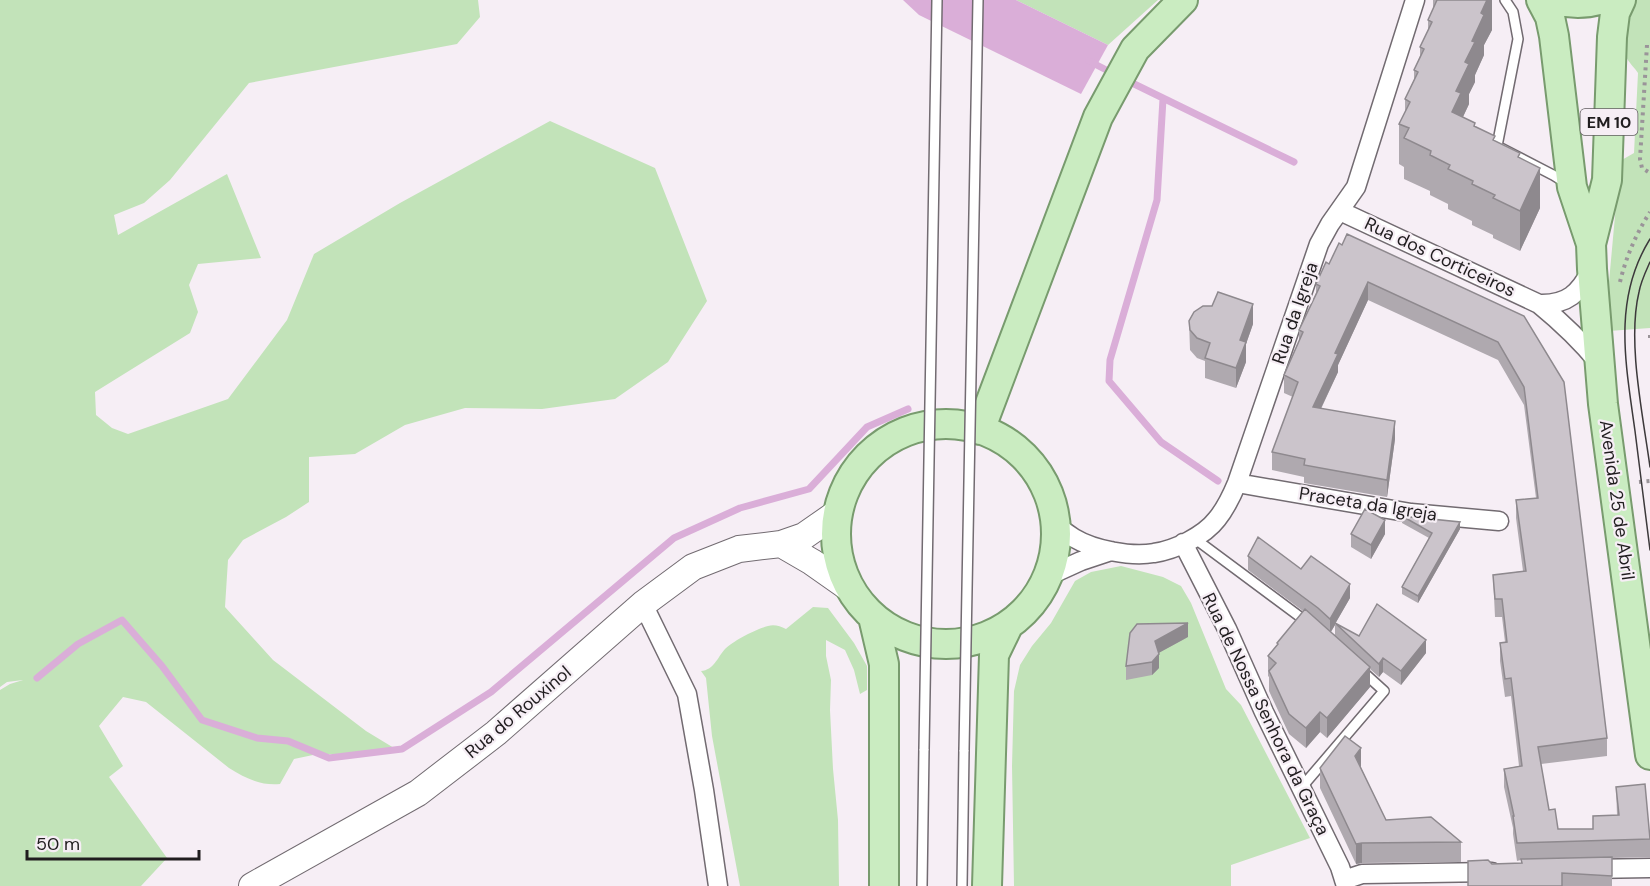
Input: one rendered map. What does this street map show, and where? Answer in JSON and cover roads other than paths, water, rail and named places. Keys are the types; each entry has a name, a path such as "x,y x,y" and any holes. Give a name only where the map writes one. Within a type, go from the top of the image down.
{"main road":[{"path":"980,429 1098,117 1133,51 1184,0"},
{"name":"Avenida 25 de Abril","path":"1541,0 1550,17 1554,36 1572,187 1591,256 1603,404 1650,755"},
{"path":"1556,0 1574,3 1599,0"},
{"name":"Avenida 25 de Abril","path":"1591,256 1607,180 1612,37 1615,14 1621,0"},
{"path":"781,544 849,588 873,617 903,637 939,645 975,641 1008,626 1032,604 1048,576 1055,550 1056,524 1048,493 1032,466 1009,444 980,429 943,424 906,431 874,449 850,478 837,513 836,552 849,588"},
{"name":"Rua do Rouxinol","path":"252,886 418,794 496,733 643,604 693,567 739,549 781,544 804,536 837,513"},
{"path":"873,617 884,664 884,886"},
{"path":"987,886 994,655 1008,626"}],"street":[{"name":"Rua da Igreja","path":"1056,524 1074,538 1111,551 1146,554 1161,552 1207,530 1227,505 1237,483 1319,244 1356,187 1415,0"},
{"name":"Rua dos Corticeiros","path":"1340,211 1539,304 1562,323 1600,364"},
{"path":"1539,304 1561,302 1572,296 1584,284 1591,256"},
{"name":"Praceta da Igreja","path":"1237,483 1411,513 1499,521"},
{"name":"Rua de Nossa Senhora da Graça","path":"1188,541 1264,712 1340,867 1345,883"},
{"name":"Rua da Igreja","path":"1048,576 1111,551"},
{"path":"643,604 687,694 718,886"},
{"path":"1568,870 1650,868"},
{"path":"1345,883 1362,874 1510,872"}],"lane":[{"path":"922,886 937,0"},
{"path":"962,886 978,0"},
{"path":"1505,0 1513,12 1518,39 1497,146 1572,187"},
{"path":"1188,541 1314,627"},
{"path":"1301,788 1384,691 1358,667"}],"waterway":[{"path":"1089,61 1114,74"},
{"path":"1126,80 1294,162"},
{"path":"1163,99 1157,200 1110,360 1109,381 1161,442 1218,481"},
{"path":"37,678 78,644 122,620 162,666 202,720 257,738 288,741 329,758 402,749 491,692 674,538 740,508 809,489 867,427 908,409"}],"tram line":[{"path":"1650,239 1638,262 1630,285 1625,333 1628,382 1650,550"},
{"path":"1650,262 1639,292 1635,333 1637,379 1650,467"}]}
